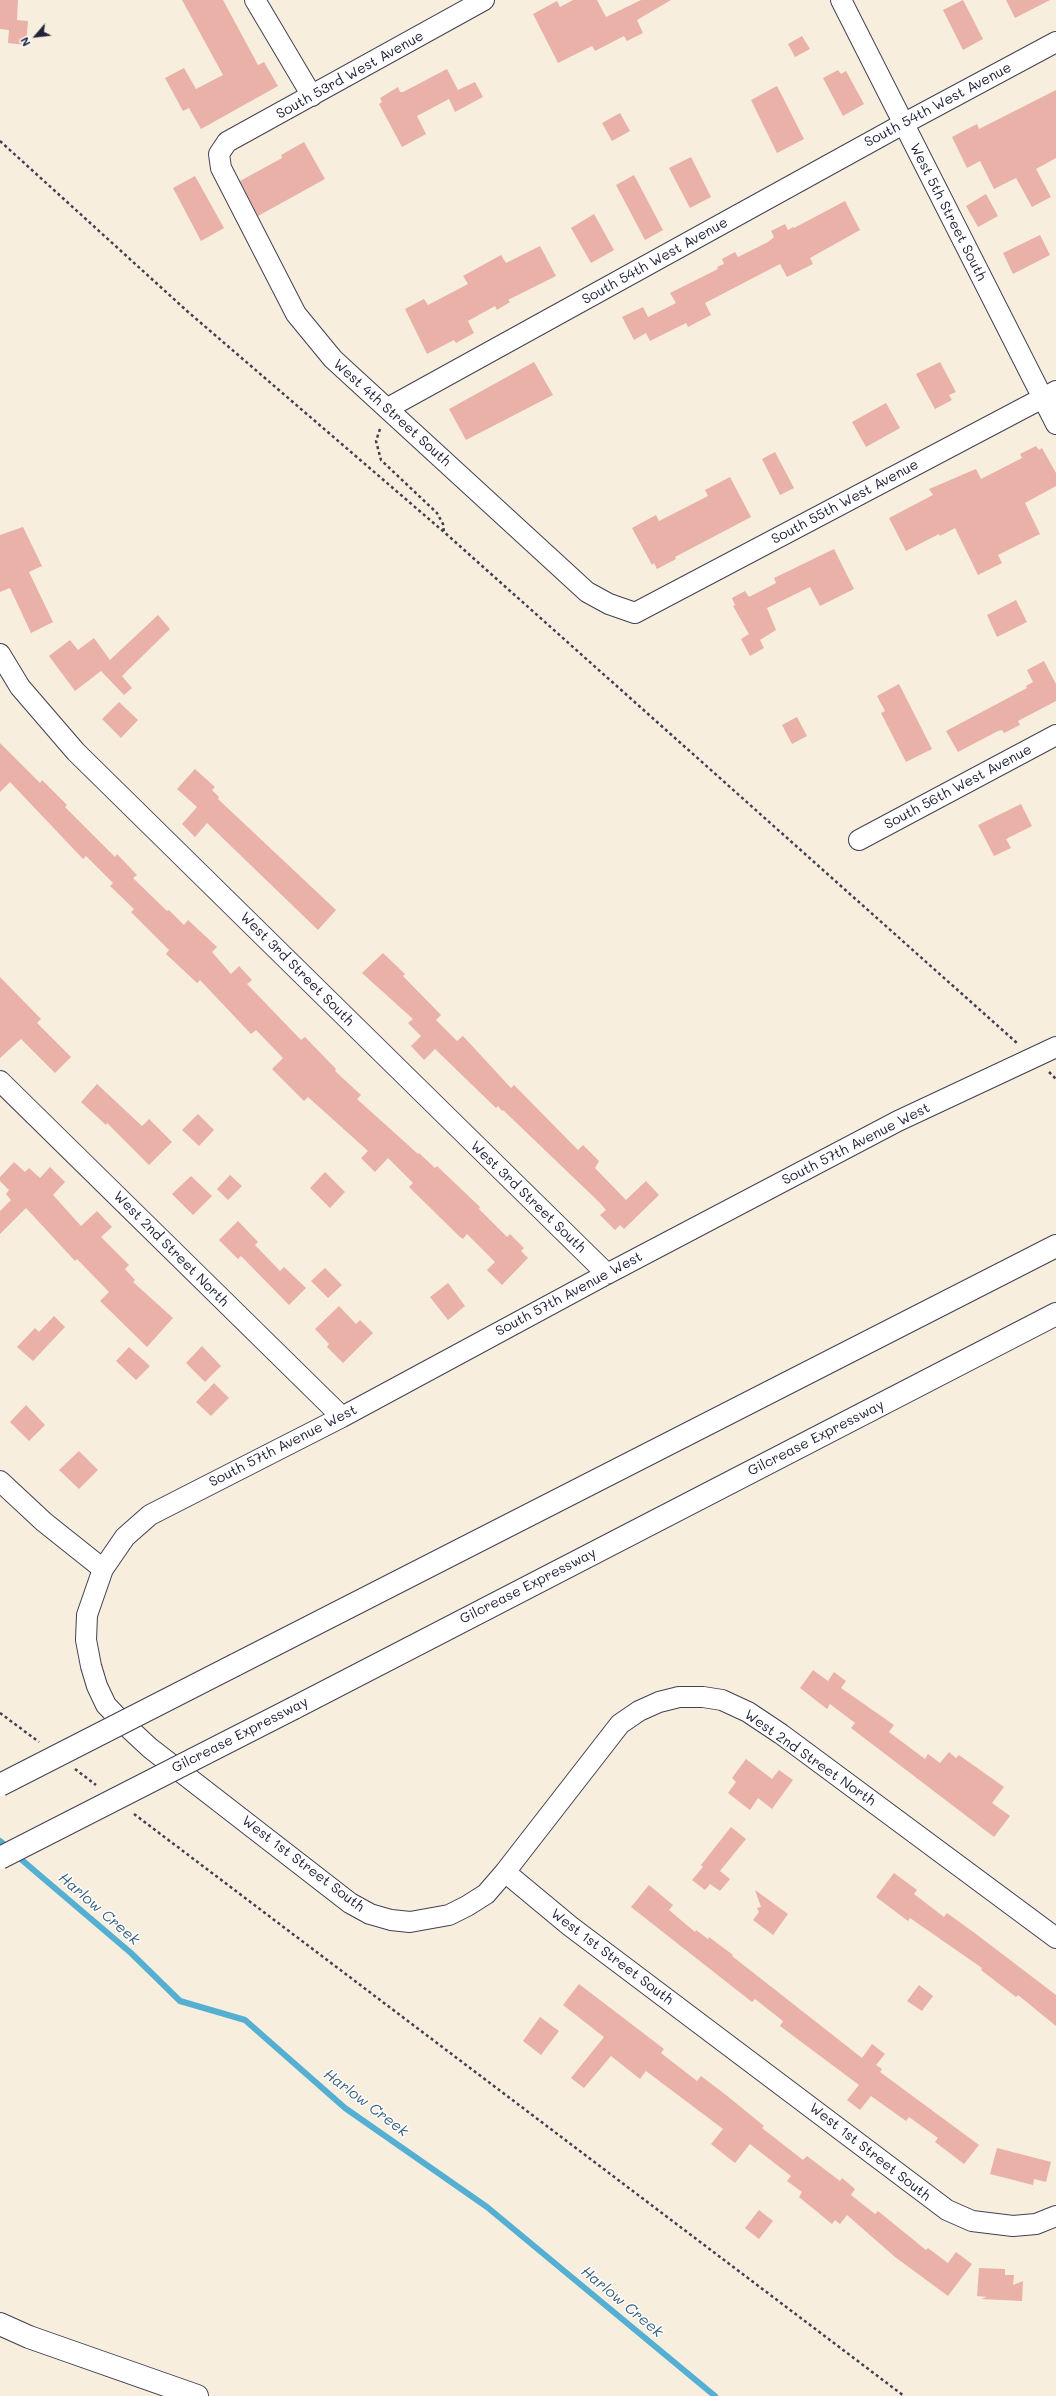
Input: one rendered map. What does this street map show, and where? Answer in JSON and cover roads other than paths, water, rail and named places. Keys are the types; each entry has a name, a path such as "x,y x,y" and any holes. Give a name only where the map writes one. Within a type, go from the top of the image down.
{"main road":[{"path":"0,1785 1056,1246"},
{"name":"Gilcrease Expressway","path":"0,1858 294,1708 1056,1314"},
{"path":"0,2324 29,2337 197,2396"}],"street":[{"path":"255,0 312,96"},
{"name":"South 53rd West Avenue","path":"219,154 227,142 484,0"},
{"name":"West 5th Street South","path":"840,0 903,124 1050,395 1056,424"},
{"name":"South 54th West Avenue","path":"388,408 903,124 1056,42"},
{"name":"West 4th Street South","path":"219,154 222,168 296,314 332,359 388,408 587,592 609,604 635,613"},
{"name":"South 55th West Avenue","path":"635,613 1050,395"},
{"name":"West 3rd Street South","path":"0,654 20,687 76,752 607,1274"},
{"name":"South 56th West Avenue","path":"859,840 1056,735"},
{"name":"South 57th Avenue West","path":"102,1569 125,1537 150,1515 342,1417 607,1274 898,1121 1056,1047"},
{"name":"West 2nd Street North","path":"0,1081 342,1417"},
{"path":"0,1481 44,1522 102,1569"},
{"name":"West 1st Street South","path":"102,1569 87,1615 86,1640 91,1666 106,1705 150,1748 350,1903 370,1914 391,1920 410,1922 429,1920 449,1915 467,1906 486,1894 505,1872 570,1926 880,2158 926,2196 947,2210 972,2221 1013,2226 1036,2224 1056,2216"},
{"name":"West 2nd Street North","path":"505,1872 620,1724 639,1711 659,1702 679,1697 703,1697 722,1700 742,1709 780,1734 1056,1938"}],"waterway":[{"name":"Harlow Creek","path":"0,1841 9,1849"},
{"name":"Harlow Creek","path":"16,1855 131,1953 180,2001 245,2020 345,2108 487,2207 715,2396"}]}
